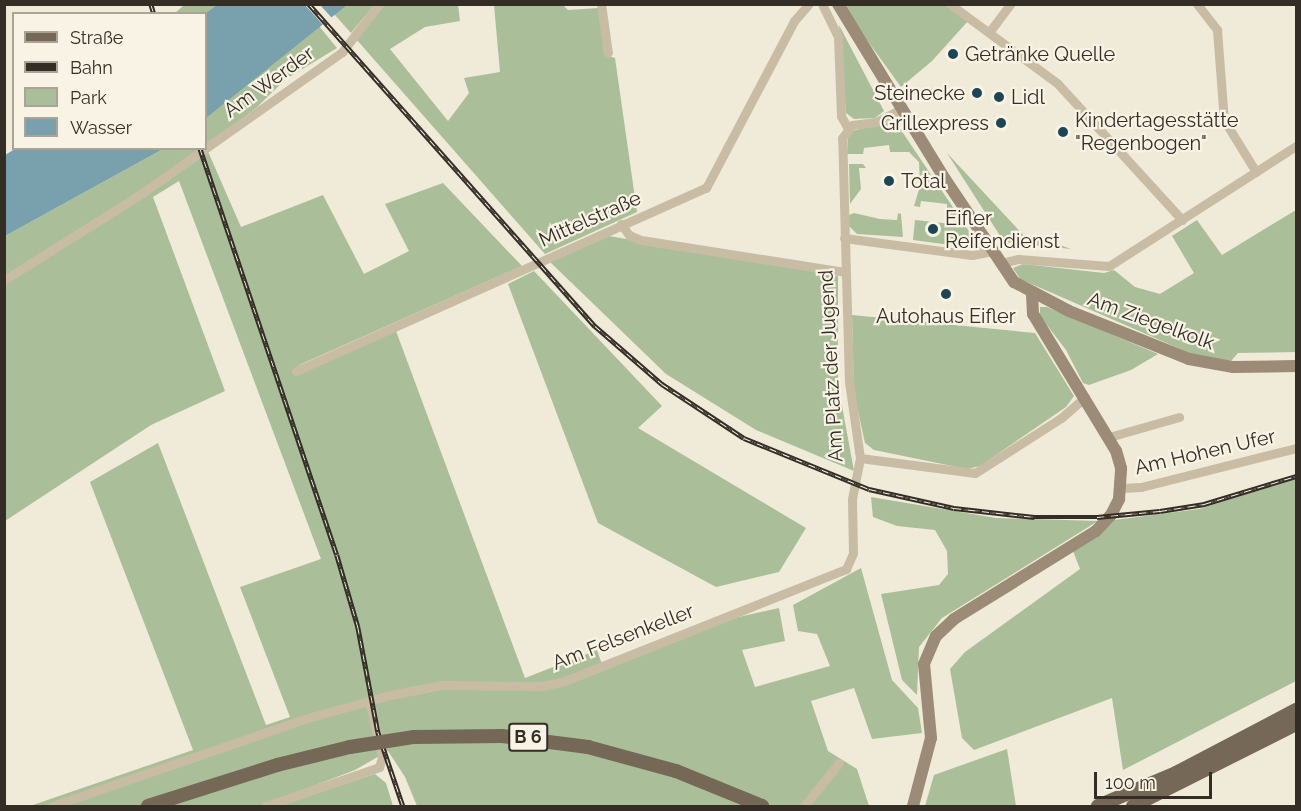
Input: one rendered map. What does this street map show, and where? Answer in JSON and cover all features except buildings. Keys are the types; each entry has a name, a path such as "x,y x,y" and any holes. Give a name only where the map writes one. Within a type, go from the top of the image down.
{"main road":[{"path":"1098,807 1168,777 1296,710"},
{"path":"1133,807 1296,724"},
{"name":"B 6","path":"147,807 268,768 350,747 414,737 502,736 588,747 676,771 762,807"}],"street":[{"name":"Am Werder","path":"207,147 342,52 379,4"},
{"path":"601,4 608,53"},
{"name":"Mittelstraße","path":"296,371 706,188 794,21 809,4"},
{"name":"Am Platz der Jugend","path":"822,4 836,29 841,116 848,127 842,138 844,272 849,382 860,458 852,499 852,563"},
{"path":"838,4 901,109 1001,263 1014,282 1032,293 1033,314 1109,437 1120,462 1121,488 1112,515 1096,531 954,619 936,636 924,664 931,738 913,807"},
{"path":"950,4 990,31 1064,90 1182,220"},
{"path":"990,31 1010,4"},
{"path":"1197,4 1217,30 1224,120 1256,172"},
{"path":"848,127 876,122 901,109"},
{"path":"1001,263 1018,259 1109,266 1296,146"},
{"name":"Am Werder","path":"4,280 138,196 203,150"},
{"path":"621,224 629,234 641,240 844,272"},
{"path":"844,238 972,255 993,251"},
{"name":"Am Ziegelkolk","path":"1032,293 1198,362 1233,367 1296,366"},
{"path":"860,458 975,473 1061,418 1085,397"},
{"path":"1109,437 1179,417"},
{"name":"Am Hohen Ufer","path":"1121,488 1141,488 1296,448"},
{"name":"Am Felsenkeller","path":"52,807 369,700 442,685 530,686 562,681 806,587 839,573 852,563"},
{"path":"266,807 379,767 382,758 369,700"},
{"path":"804,807 840,763"}],"green space":[{"path":"184,5 224,5 207,14 176,12"},
{"path":"347,5 374,5 351,33 334,14"},
{"path":"384,5 458,5 460,21 425,27 390,49 448,121 469,93 464,78 500,72 494,5 563,5 568,10 598,8 605,55 615,58 637,212 545,254 356,39"},
{"path":"846,5 946,5 969,20 932,61 901,87 851,18"},
{"path":"839,25 884,111 875,118 854,119 846,113"},
{"path":"319,26 337,48 286,79 256,108 207,145 207,115"},
{"path":"890,122 899,127 981,249 913,240 915,220 961,225 947,211 947,204 921,201 920,207 914,206 920,186 919,162 909,152 890,152 889,145 864,148 863,154 847,154 848,135 852,131"},
{"path":"207,149 241,227 323,195 364,274 409,251 385,204 443,183 522,266 297,366 396,331 525,678 597,650 604,670 730,619 779,608 785,641 742,650 755,687 830,666 817,634 798,631 793,605 861,568 892,680 918,708 922,733 872,739 854,688 811,701 828,751 857,769 869,806 417,806 405,777 388,751 355,770 261,806 30,806 193,750 90,482 158,443 266,725 290,717 240,587 321,559 179,181 153,197 225,391 151,425 5,521 5,236 161,150"},
{"path":"947,153 1027,239 1032,235 1071,249 1004,242"},
{"path":"849,164 863,164 866,168 859,168 861,189 850,204"},
{"path":"1296,210 1296,352 1238,353 1231,361 1194,355 1020,279 1013,268 1023,264 1104,273 1114,270 1135,287 1160,294 1194,273 1172,236 1197,220 1222,255"},
{"path":"854,213 897,220 898,213 901,214 903,237 857,234 848,225 849,215"},
{"path":"609,236 838,276 838,384 854,471 756,430 666,374 549,261"},
{"path":"534,271 662,406 638,428 806,528 779,572 716,587 598,523 508,284"},
{"path":"1040,307 1047,307 1158,354 1131,370 1089,385 1083,383 1066,350 1040,316"},
{"path":"852,315 1035,333 1074,396 1066,407 980,466 967,469 874,450 865,443 854,393"},
{"path":"1296,478 1296,681 1123,770 1112,698 974,750 962,738 950,669 965,652 1080,569 1073,551 1114,520 1199,509"},
{"path":"871,497 996,518 1098,521 942,618 919,647 917,695 902,680 881,594 939,585 948,574 947,551 935,530 897,526 873,517"},
{"path":"1007,749 1016,806 925,806 934,775"},
{"path":"375,774 386,783 393,806 277,806"}],"water":[{"path":"217,5 347,5 207,117 207,12"},
{"path":"13,150 161,150 5,236 5,155"}],"pier":[{"path":"305,5 320,5 333,19 324,26"}],"railway":[{"path":"151,4 153,12"},
{"path":"309,4 595,326 662,384 744,438 869,489 954,508 1034,517 1097,517 1160,511 1204,504 1296,476"},
{"path":"201,150 337,555 358,627 378,732 403,806"}],"place":[{"name":"Getränke Quelle","path":"953,54"},
{"name":"Steinecke","path":"977,93"},
{"name":"Lidl","path":"999,97"},
{"name":"Grillexpress","path":"1001,123"},
{"name":"Kindertagesstätte \"Regenbogen\"","path":"1063,132"},
{"name":"Total","path":"889,181"},
{"name":"Eifler Reifendienst","path":"933,229"},
{"name":"Autohaus Eifler","path":"946,294"}]}
